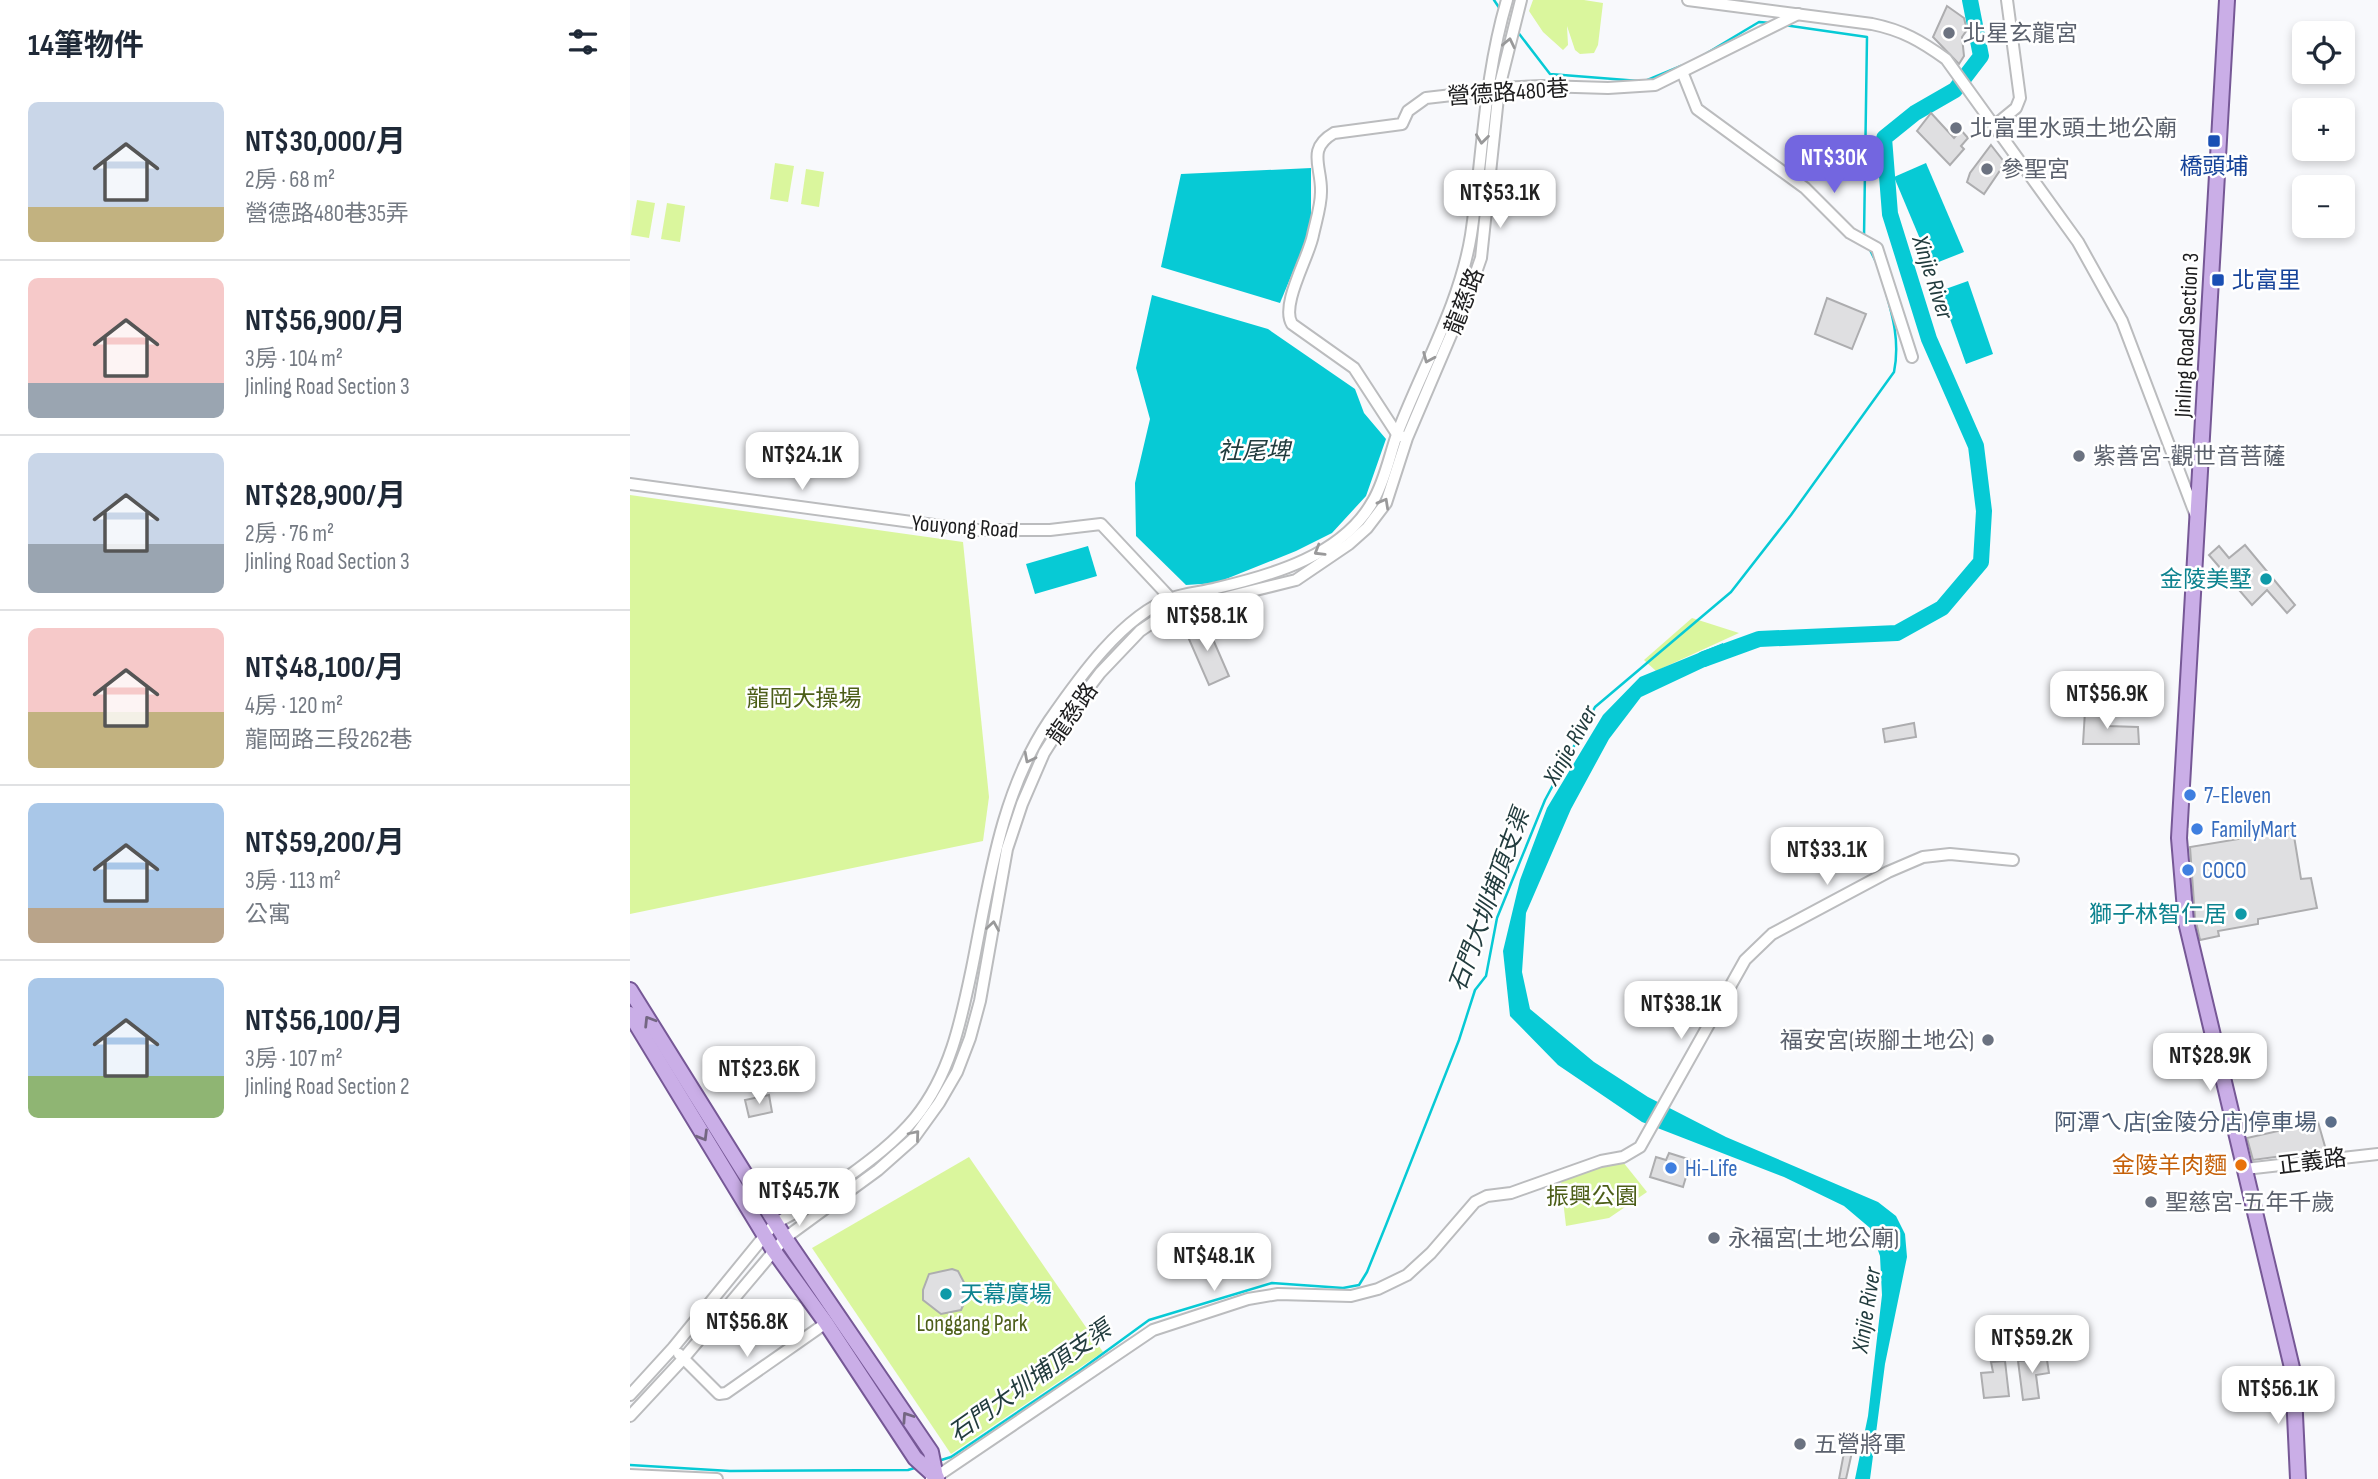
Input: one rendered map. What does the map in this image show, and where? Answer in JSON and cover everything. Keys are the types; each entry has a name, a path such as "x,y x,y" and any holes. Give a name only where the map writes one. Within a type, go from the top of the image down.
{"main road":[{"name":"Jinling Road Section 3","path":"2227,0 2199,522 2179,808 2184,905 2293,1372 2298,1479"},
{"path":"630,990 775,1223 931,1452 934,1478"},
{"path":"630,1014 774,1251 826,1323 915,1458 934,1478"}],"street":[{"name":"龍慈路","path":"775,1223 798,1213 871,1160 916,1116 933,1090 946,1066 960,1026 995,852 1011,794 1048,723 1096,669 1162,616 1296,580 1349,544 1367,528 1387,503 1402,436 1463,275 1471,235 1487,92 1496,36 1507,0"},
{"name":"龍慈路","path":"630,1416 683,1359 785,1238 878,1170 913,1139 957,1072 980,1001 1007,849 1022,804 1044,753 1096,669 1132,620 1172,598 1250,581 1289,569 1337,540 1365,514 1468,295 1481,258 1499,88 1521,0"},
{"path":"1688,0 1900,30 1920,40 1945,59 2078,242 2122,321 2199,522"},
{"path":"1994,125 2016,108 2020,98 2007,0"},
{"name":"營德路480巷","path":"1402,436 1354,368 1292,324 1289,318 1289,306 1312,241 1322,192 1318,148 1324,138 1334,133 1402,124 1408,111 1426,98 1487,92 1499,88 1655,85 1683,74 1798,14"},
{"path":"1683,74 1697,109 1805,188 1850,233 1877,248 1912,357"},
{"name":"Youyong Road","path":"630,484 971,530 1050,530 1101,524 1172,598 1179,610"},
{"path":"934,1478 1153,1330 1248,1299 1278,1294 1351,1296 1378,1289 1407,1275 1431,1253 1475,1202 1487,1196 1511,1193 1601,1161 1623,1157 1640,1147 1647,1137 1745,960 1772,934 1888,872 1923,857 1950,854 2013,860"},
{"name":"正義路","path":"2245,1169 2378,1154"},
{"path":"630,1395 673,1348 775,1223"},
{"path":"673,1348 711,1390 719,1394 726,1393 826,1323"},
{"path":"630,1475 717,1479"}],"green space":[{"path":"1533,0 1584,0 1603,3 1598,45 1594,53 1580,54 1575,50 1567,26 1568,45 1563,50 1543,32 1529,11"},
{"path":"775,163 794,166 788,202 770,199"},
{"path":"806,169 824,172 819,207 801,204"},
{"path":"637,200 655,203 649,238 631,235"},
{"path":"667,203 685,206 680,242 661,239"},
{"name":"龍岡大操場","path":"630,495 963,542 989,797 983,841 630,914"},
{"path":"1692,618 1739,633 1656,671 1644,660"},
{"name":"Longgang Park","path":"969,1157 1103,1352 951,1454 812,1248"},
{"name":"振興公園","path":"1623,1162 1647,1192 1609,1218 1566,1226 1561,1183 1564,1177"}],"water":[{"path":"1926,163 1964,252 1931,265 1894,177"},
{"path":"1311,168 1311,228 1280,303 1161,267 1181,174"},
{"path":"1968,281 1993,354 1966,364 1940,291"},
{"name":"社尾埤","path":"1152,295 1268,329 1355,389 1364,413 1386,439 1366,496 1332,533 1296,551 1216,583 1186,585 1136,536 1135,483 1150,419 1136,368"},
{"path":"1088,546 1097,576 1035,594 1026,564"},
{"path":"1723,643 1724,658 1641,697 1609,739 1571,809 1526,913 1522,972 1530,1009 1594,1062 1648,1097 1726,1137 1878,1202 1896,1216 1905,1234 1907,1257 1885,1364 1870,1479 1855,1479 1868,1416 1882,1295 1880,1256 1870,1228 1844,1206 1784,1177 1642,1122 1558,1065 1510,1016 1503,951 1520,880 1547,808 1603,715 1640,677"}],"building":[{"name":"北星玄龍宮","path":"1947,6 1964,18 1967,30 1962,37 1964,56 1959,64 1933,37"},
{"path":"1931,113 1954,138 1961,130 1968,138 1961,146 1964,149 1950,165 1917,131"},
{"name":"參聖宮","path":"1991,145 2005,163 1984,194 1967,182 1970,173"},
{"path":"1827,298 1866,314 1852,349 1815,334"},
{"path":"2245,545 2295,605 2287,613 2267,590 2252,605 2209,555 2219,546 2229,558"},
{"path":"1205,621 1229,676 1209,685 1185,630"},
{"path":"2085,711 2108,711 2108,726 2138,727 2139,744 2083,744"},
{"path":"1914,723 1916,737 1885,742 1883,729"},
{"path":"2293,830 2301,879 2311,878 2317,908 2258,919 2258,924 2218,931 2219,936 2200,940 2195,917 2190,847"},
{"path":"769,1095 772,1112 749,1117 745,1100"},
{"path":"2318,1122 2326,1150 2253,1160 2247,1138"},
{"name":"Hi-Life","path":"1669,1153 1691,1160 1683,1187 1650,1177 1656,1157 1666,1160"},
{"name":"天幕廣場","path":"952,1269 958,1271 969,1292 961,1310 941,1314 923,1300 923,1290 929,1274"},
{"path":"2030,1353 2039,1353 2047,1360 2049,1373 2036,1375 2039,1398 2023,1400 2018,1361 2030,1360"},
{"path":"2005,1361 2009,1396 1984,1398 1981,1373 1993,1372 1991,1362"},
{"path":"1846,1442 1854,1443 1846,1479 1839,1479"}],"waterway":[{"name":"石門大圳埔頂支渠","path":"1494,0 1500,9"},
{"name":"Xinjie River","path":"1704,659 1759,639 1897,633 1942,608 1981,562 1984,511 1976,446 1929,339 1890,214 1884,138 1915,113 1955,90 1981,56 1970,0"},
{"name":"石門大圳埔頂支渠","path":"1697,59 1759,22 1771,23"},
{"name":"石門大圳埔頂支渠","path":"1784,25 1867,37 1864,237"},
{"name":"石門大圳埔頂支渠","path":"1517,31 1550,74 1639,81"},
{"name":"石門大圳埔頂支渠","path":"1645,81 1681,66"},
{"name":"石門大圳埔頂支渠","path":"1870,250 1876,262"},
{"name":"石門大圳埔頂支渠","path":"938,1461 951,1457 1079,1371 1149,1320 1272,1283 1343,1288 1359,1285 1367,1272 1459,1040 1475,990 1486,976 1497,918 1545,800 1595,707 1731,592 1791,515 1894,372 1896,340 1885,289"},
{"name":"石門大圳埔頂支渠","path":"630,1465 730,1471 908,1470 918,1467"}],"place":[{"name":"北星玄龍宮","path":"1949,33"},
{"name":"北富里水頭土地公廟","path":"1956,128"},
{"name":"橋頭埔","path":"2214,141"},
{"name":"參聖宮","path":"1987,169"},
{"name":"北富里","path":"2218,280"},
{"name":"紫善宮-觀世音菩薩","path":"2079,456"},
{"name":"金陵美墅","path":"2266,579"},
{"name":"7-Eleven","path":"2190,795"},
{"name":"FamilyMart","path":"2197,829"},
{"name":"COCO","path":"2188,870"},
{"name":"獅子林智仁居","path":"2241,914"},
{"name":"福安宮(崁腳土地公)","path":"1988,1040"},
{"name":"阿潭ㄟ店(金陵分店)停車場","path":"2331,1122"},
{"name":"金陵羊肉麵","path":"2241,1165"},
{"name":"Hi-Life","path":"1671,1168"},
{"name":"聖慈宮-五年千歲","path":"2151,1202"},
{"name":"永福宮(土地公廟)","path":"1714,1238"},
{"name":"天幕廣場","path":"946,1294"},
{"name":"五營將軍","path":"1800,1444"}]}
